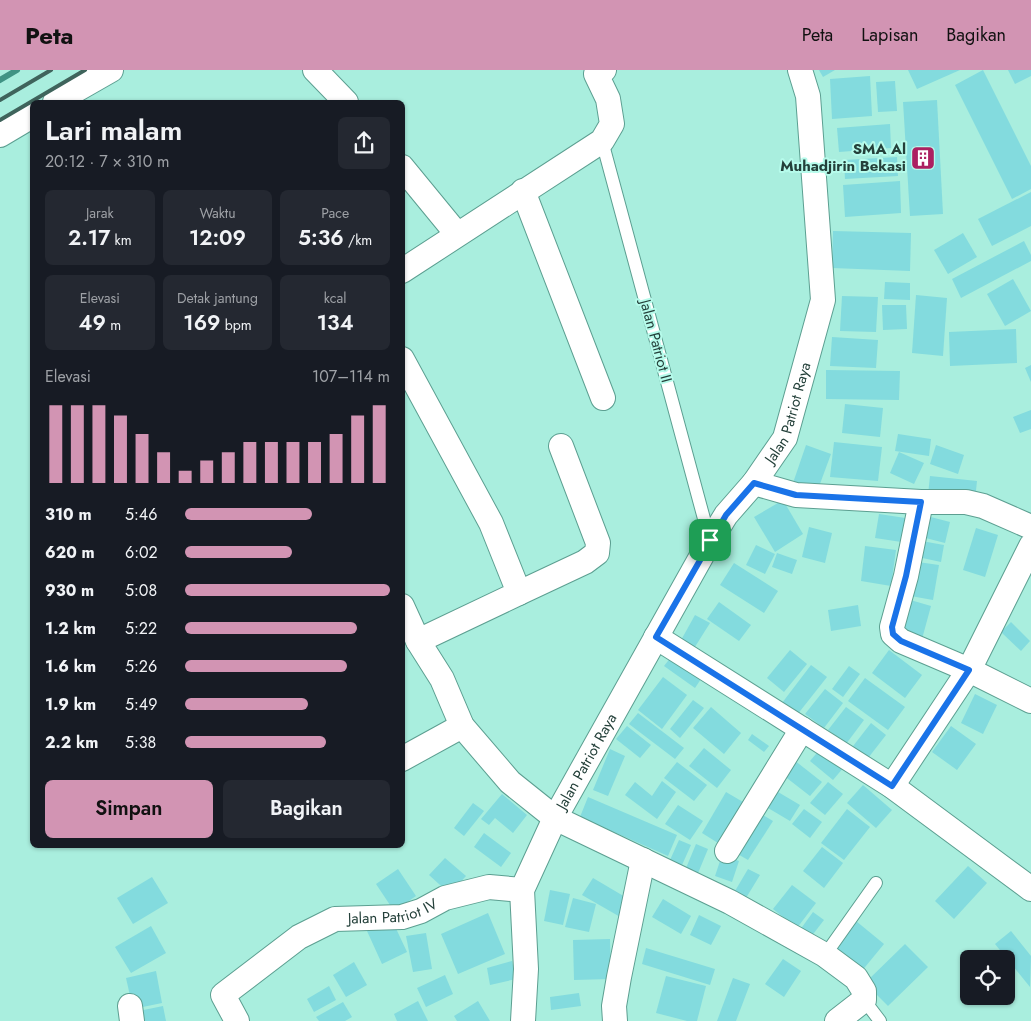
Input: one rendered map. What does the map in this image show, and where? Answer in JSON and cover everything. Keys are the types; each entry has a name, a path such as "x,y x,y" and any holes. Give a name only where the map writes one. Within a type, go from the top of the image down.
{"street":[{"path":"58,100 111,70"},
{"path":"314,70 344,100"},
{"path":"405,269 602,140 612,124 608,99 596,74 604,70"},
{"name":"Jalan Patriot Raya","path":"523,1021 526,969 522,890 555,818 710,540 726,515 754,483 785,438 822,300 808,96 800,70"},
{"path":"0,135 30,117"},
{"path":"405,171 458,234"},
{"path":"524,191 603,398"},
{"path":"405,365 491,523 519,593"},
{"path":"418,641 585,562 597,553 598,543 561,446"},
{"path":"754,483 796,495 921,502 966,502 982,506 1031,527"},
{"path":"921,502 906,576 892,627 893,634 901,641 969,670 1031,701"},
{"path":"892,786 969,670 1031,546"},
{"path":"405,613 418,641 442,679 462,726 510,782 555,818 730,902 825,955 856,978 864,992 864,1000 836,1021"},
{"path":"656,637 892,786 1031,889"},
{"path":"405,758 462,726"},
{"path":"727,851 802,729"},
{"path":"615,1021 614,1006 619,977 643,860"},
{"name":"Jalan Patriot IV","path":"237,1021 222,995 299,937 335,919 402,917 421,911 445,898 489,888 522,890"}],"lane":[{"name":"Jalan Patriot II","path":"602,140 710,540"},
{"path":"825,955 876,883"},
{"path":"864,1000 880,1021"}],"building":[{"path":"819,70 835,70 823,77"},
{"path":"908,70 960,70 917,89"},
{"path":"983,70 1031,166 1031,189 1012,199 955,85"},
{"path":"1008,70 1031,70 1031,76 1015,84"},
{"path":"870,76 872,116 832,119 830,79"},
{"path":"895,81 897,111 878,112 876,82"},
{"name":"SMA Al Muhadjirin Bekasi","path":"937,100 943,214 910,216 903,102"},
{"path":"890,124 891,148 839,152 837,128"},
{"path":"897,157 898,176 845,179 844,160"},
{"path":"900,181 901,213 845,217 843,185"},
{"path":"1031,192 1031,226 992,246 978,219"},
{"path":"833,231 911,233 910,271 832,268"},
{"path":"963,233 977,257 948,274 934,250"},
{"path":"1024,241 1031,255 1031,261 961,298 952,279"},
{"path":"1013,279 1031,311 1005,326 987,294"},
{"path":"885,282 910,283 910,300 884,299"},
{"path":"916,295 947,298 943,356 912,353"},
{"path":"842,296 878,297 876,332 840,331"},
{"path":"882,305 906,305 907,329 883,330"},
{"path":"1016,329 1017,363 950,366 949,332"},
{"path":"832,337 878,340 876,368 830,366"},
{"path":"1031,365 1031,382 1025,368"},
{"path":"826,370 900,371 899,400 826,399"},
{"path":"845,404 883,408 880,437 842,433"},
{"path":"1031,410 1031,429 1020,433 1013,417"},
{"path":"898,434 931,439 929,456 895,451"},
{"path":"834,442 882,447 878,481 830,477"},
{"path":"806,445 831,454 817,492 793,483"},
{"path":"936,445 964,455 958,474 930,464"},
{"path":"899,452 924,463 914,484 890,473"},
{"path":"930,476 977,481 975,500 928,495"},
{"path":"783,500 803,534 775,552 754,517"},
{"path":"879,514 912,519 908,543 875,538"},
{"path":"923,515 950,522 945,543 918,536"},
{"path":"809,527 832,533 825,563 802,557"},
{"path":"976,528 998,535 985,577 963,570"},
{"path":"916,540 944,545 941,562 913,556"},
{"path":"756,545 775,554 765,574 746,565"},
{"path":"865,546 896,550 891,586 861,581"},
{"path":"777,553 797,560 792,574 772,567"},
{"path":"911,561 939,565 933,600 905,595"},
{"path":"734,563 778,591 764,613 720,585"},
{"path":"907,599 931,606 922,639 898,633"},
{"path":"719,602 751,625 739,641 707,619"},
{"path":"858,605 861,626 831,631 828,610"},
{"path":"695,615 710,623 693,650 680,642"},
{"path":"1011,622 1030,641 1021,651 1001,632"},
{"path":"790,650 807,664 784,692 767,678"},
{"path":"889,650 922,675 905,698 872,673"},
{"path":"675,652 705,673 695,688 664,666"},
{"path":"811,665 827,677 797,715 782,703"},
{"path":"849,666 860,674 843,697 832,689"},
{"path":"663,677 687,695 662,729 638,710"},
{"path":"865,678 905,707 888,730 848,701"},
{"path":"825,689 843,703 824,728 805,714"},
{"path":"975,694 997,705 983,734 961,723"},
{"path":"693,700 704,708 680,738 670,729"},
{"path":"711,707 741,733 724,754 693,728"},
{"path":"846,707 864,720 846,744 828,730"},
{"path":"638,713 684,748 675,759 629,724"},
{"path":"871,723 886,735 865,762 850,750"},
{"path":"627,726 651,745 640,758 616,739"},
{"path":"951,726 976,744 957,770 932,752"},
{"path":"752,734 769,746 764,752 748,740"},
{"path":"704,748 731,770 717,788 689,766"},
{"path":"821,748 844,767 833,780 810,761"},
{"path":"610,749 625,756 608,796 593,790"},
{"path":"794,760 822,782 810,796 783,775"},
{"path":"677,762 707,785 694,801 664,778"},
{"path":"662,781 676,792 657,819 625,795 635,782 652,796"},
{"path":"828,782 843,794 825,815 810,803"},
{"path":"863,785 892,810 876,828 847,803"},
{"path":"773,789 800,805 790,821 763,805"},
{"path":"726,792 743,802 718,843 702,833"},
{"path":"502,794 527,815 513,833 495,818 489,825 481,819"},
{"path":"588,797 677,835 668,856 580,817"},
{"path":"473,803 484,811 464,836 454,828"},
{"path":"678,805 703,821 690,840 665,824"},
{"path":"804,809 822,822 810,838 792,824"},
{"path":"847,809 870,827 844,860 821,843"},
{"path":"761,814 773,821 748,860 736,853"},
{"path":"484,833 511,853 501,867 474,847"},
{"path":"679,840 691,845 682,865 670,860"},
{"path":"696,844 708,849 696,878 684,873"},
{"path":"822,847 843,863 824,888 803,871"},
{"path":"722,855 739,861 732,882 715,876"},
{"path":"445,858 466,876 450,894 429,875"},
{"path":"968,866 987,883 954,919 935,901"},
{"path":"398,869 416,896 394,911 376,884"},
{"path":"748,869 760,875 746,898 735,891"},
{"path":"152,877 168,903 133,924 117,898"},
{"path":"593,878 632,901 622,918 582,895"},
{"path":"792,885 816,903 797,928 773,909"},
{"path":"550,890 570,894 563,925 544,921"},
{"path":"573,898 596,904 589,932 565,927"},
{"path":"663,899 691,916 681,934 652,917"},
{"path":"813,912 824,920 807,942 797,934"},
{"path":"488,913 505,954 458,974 441,934"},
{"path":"699,915 721,926 711,945 690,935"},
{"path":"392,920 407,952 382,964 367,931"},
{"path":"856,921 884,944 861,972 833,949"},
{"path":"151,926 166,953 131,973 115,947"},
{"path":"1011,931 1031,956 1030,987 1015,969 1015,950 1000,950 995,944"},
{"path":"426,933 432,969 413,972 406,936"},
{"path":"610,939 611,979 574,980 573,940"},
{"path":"905,944 928,967 888,1006 865,983"},
{"path":"646,948 715,969 710,985 642,964"},
{"path":"783,959 801,971 784,997 765,984"},
{"path":"512,961 516,979 490,985 487,968"},
{"path":"354,962 367,985 346,997 333,975"},
{"path":"156,971 162,1003 133,1009 126,978"},
{"path":"445,975 453,994 426,1007 417,988"},
{"path":"666,976 706,986 697,1021 687,1021 656,1013"},
{"path":"733,978 750,984 736,1021 717,1021"},
{"path":"329,986 336,1000 314,1012 307,999"},
{"path":"579,993 581,1006 551,1010 550,997"},
{"path":"418,1001 428,1021 397,1021 394,1014"},
{"path":"478,1001 490,1021 457,1021 454,1016"},
{"path":"343,1002 352,1017 345,1021 319,1021 316,1017"},
{"path":"163,1006 166,1021 135,1021 134,1012"}],"waterway":[{"path":"0,80 17,70"}],"railway":[{"path":"0,100 51,70"},
{"path":"34,100 85,70"},
{"path":"0,120 30,102"}],"place":[{"name":"SMA Al Muhadjirin Bekasi","path":"923,158"}],"route":[{"path":"754,483 796,495 921,502 906,576 892,627 893,634 901,641 969,670 892,786 656,637 710,540 726,515 754,483"}]}
